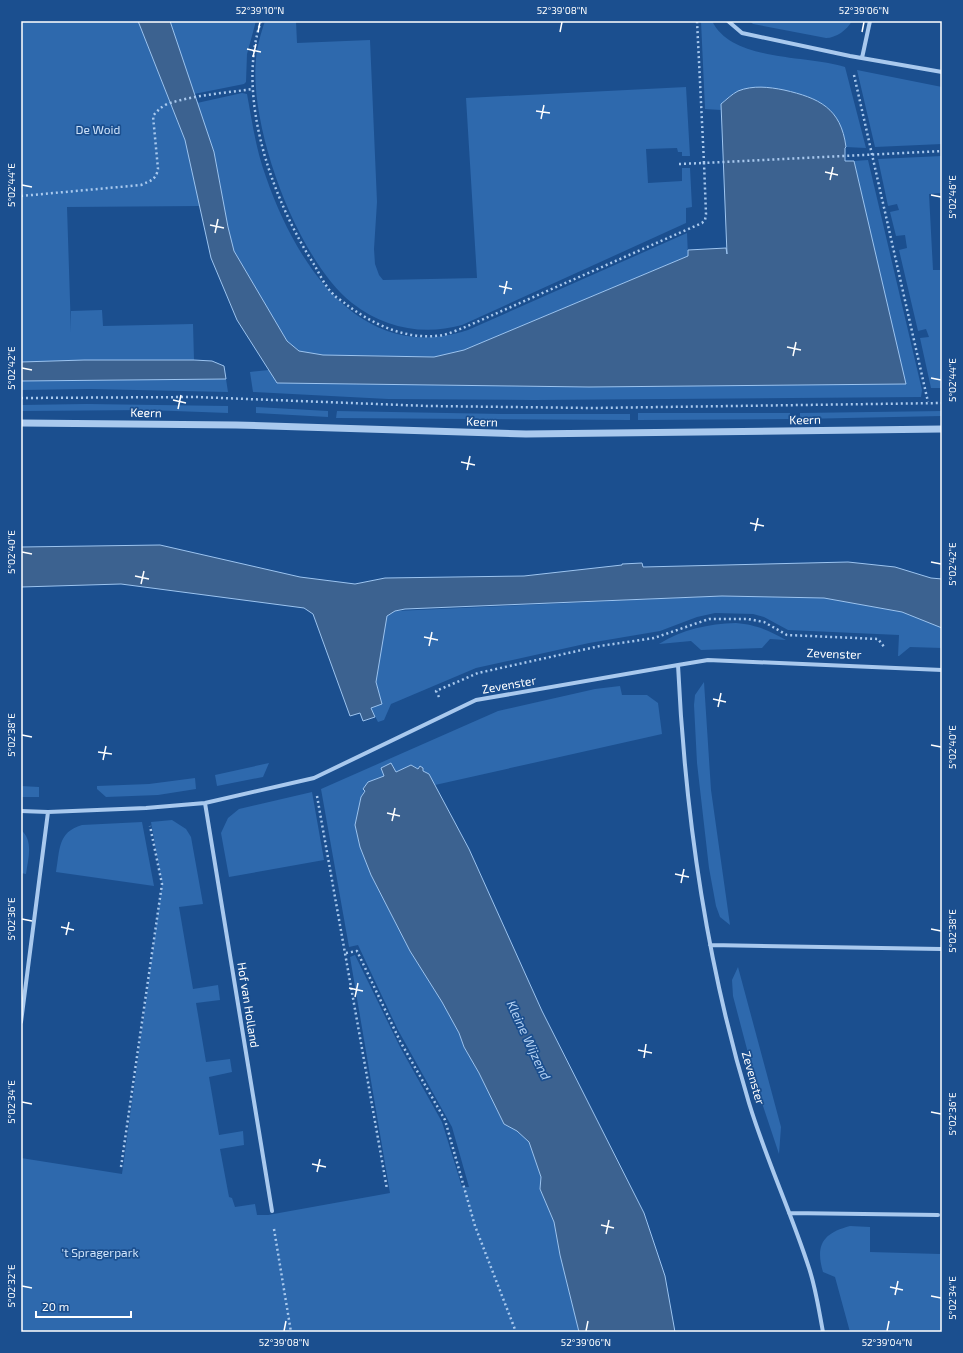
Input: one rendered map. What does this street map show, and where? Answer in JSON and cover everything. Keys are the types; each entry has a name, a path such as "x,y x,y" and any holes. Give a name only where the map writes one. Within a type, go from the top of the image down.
{"street":[{"path":"728,21 742,33 850,56 942,72"},
{"path":"862,58 870,21"},
{"name":"Keern","path":"21,423 236,425 526,434 942,429"},
{"name":"Zevenster","path":"314,778 476,700 678,665 708,660 942,670"},
{"name":"Zevenster","path":"678,665 682,742 690,822 710,945 727,1021 749,1104 810,1269 823,1332"},
{"path":"21,811 48,812 146,808 205,803 314,778"},
{"name":"Hof van Holland","path":"205,803 272,1211"},
{"path":"21,1022 48,812"},
{"path":"710,945 941,949"},
{"path":"789,1213 938,1215"}],"path":[{"path":"261,21 255,37 252,58 253,89 266,160 291,227 333,294 366,319 402,333 443,335 463,328 702,223 705,220 704,163 696,21"},
{"path":"850,56 871,155 928,402"},
{"path":"21,196 141,185 153,180 157,176 158,169 153,116 158,110 166,104 199,97 253,89"},
{"path":"679,164 942,151"},
{"path":"21,398 196,397 420,406 593,408 928,402 942,403"},
{"path":"314,778 387,1189"},
{"path":"121,1167 162,884 146,808"},
{"path":"346,953 357,951 400,1041 445,1120 475,1226 516,1332"},
{"path":"272,1211 291,1332"}],"green space":[{"name":"De Woid","path":"21,21 138,21 185,140 201,206 67,207 71,332 71,311 102,310 103,326 193,324 194,360 21,362"},
{"path":"170,21 256,21 247,54 246,82 244,84 194,94"},
{"path":"265,21 296,21 297,43 370,40 377,202 374,249 375,264 379,275 383,280 477,278 466,98 686,87 690,156 682,156 682,152 678,152 677,148 646,149 648,183 682,181 682,168 690,168 692,207 686,208 686,223 462,325 433,330 418,329 404,328 377,319 352,303 332,283 313,256 296,225 281,190 269,155 260,120 256,87 256,59 259,40"},
{"path":"701,21 712,21 722,34 736,44 753,50 772,55 829,63 845,67 866,148 846,147 843,134 834,115 819,102 799,94 775,89 751,88 736,92 721,104 721,110 705,109"},
{"path":"750,21 852,21 841,33 834,37 826,38 753,24"},
{"path":"857,70 942,87 942,144 875,147"},
{"path":"242,93 247,94 257,146 266,177 279,210 295,243 315,273 338,300 365,320 396,334 430,337 468,330 687,233 688,256 464,350 434,357 323,355 299,351 287,341 234,251 214,152 197,103"},
{"path":"942,156 942,193 929,194 933,270 942,270 942,388 931,388 920,338 929,337 926,329 918,331 899,250 907,248 905,235 896,236 890,212 899,210 897,204 888,206 878,159"},
{"path":"868,160 922,390 921,397 534,400 388,399 253,392 250,372 269,370 277,383 589,387 905,384 854,161"},
{"path":"226,379 228,392 90,389 21,390 21,381"},
{"path":"87,404 228,406 228,413 148,410 21,411 21,405"},
{"path":"256,407 328,411 328,417 256,413"},
{"path":"337,411 503,414 630,414 630,420 336,418"},
{"path":"942,411 942,416 800,419 800,413"},
{"path":"638,413 790,413 791,419 638,420"},
{"path":"722,596 824,598 902,612 942,628 942,648 910,647 898,656 899,635 788,630 764,617 753,614 715,613 697,617 660,631 589,643 476,668 391,704 384,720 378,722 371,708 382,704 376,682 387,616 395,611"},
{"path":"736,623 762,628 786,640 770,639 762,648 701,650 691,641 659,644 696,628"},
{"path":"704,682 711,790 730,925 720,917 716,906 709,868 697,763 694,705 695,695"},
{"name":"'t Spragerpark","path":"620,686 622,695 647,695 658,703 662,734 435,785 429,774 422,771 420,766 419,769 411,765 396,772 392,764 384,776 368,782 361,797 355,825 360,847 371,875 410,951 442,1002 459,1033 464,1047 479,1073 504,1124 517,1131 529,1142 541,1177 540,1189 554,1222 560,1255 579,1332 21,1332 21,1158 122,1174 162,884 151,822 172,820 186,829 191,837 203,904 179,907 193,989 218,985 220,1000 196,1003 206,1062 230,1059 232,1072 209,1077 219,1135 243,1131 244,1145 220,1149 229,1197 232,1198 235,1207 255,1204 257,1215 268,1215 390,1193 350,957 355,955 400,1047 442,1122 462,1187 469,1187 452,1127 398,1030 358,945 349,947 321,789 498,711 595,689"},
{"path":"269,763 263,777 217,786 215,775"},
{"path":"195,778 196,789 158,795 106,797 97,789 97,786 149,784"},
{"path":"21,786 39,787 39,797 21,797"},
{"path":"312,792 324,860 229,877 221,833 228,818 239,809"},
{"path":"142,822 154,886 56,872 61,843 68,832 74,828 82,825"},
{"path":"21,830 28,839 29,845 26,874 21,873"},
{"path":"738,967 781,1127 779,1154 758,1091 733,996 732,980"},
{"path":"850,1226 870,1227 870,1252 940,1254 942,1229 942,1332 850,1332 835,1277 823,1272 820,1254 823,1242 827,1237 833,1232"}],"water":[{"path":"138,21 170,21 214,152 234,251 287,341 299,351 323,355 434,357 464,350 688,256 688,250 726,248 727,254 721,104 738,91 755,87 767,87 797,93 818,101 833,114 839,123 846,147 845,161 854,161 906,384 589,387 277,383 237,320 211,258 185,140"},
{"path":"84,360 212,361 224,366 226,379 21,381 21,362"},
{"path":"160,545 300,577 355,584 385,578 524,576 642,563 643,567 848,562 895,567 931,578 942,579 942,628 902,612 824,598 722,596 405,609 395,611 387,616 376,682 382,704 371,708 375,717 363,721 360,713 350,716 313,614 304,608 121,584 21,587 21,547"},
{"name":"Kleine Wijzend","path":"391,763 396,772 411,765 418,769 420,766 423,768 423,771 429,774 469,849 542,1011 644,1213 665,1276 675,1332 579,1332 560,1255 554,1222 540,1189 541,1177 529,1142 517,1131 504,1124 479,1073 464,1047 459,1033 442,1002 410,951 371,875 360,847 355,825 361,797 365,791 363,789 368,782 384,776 381,768"}]}
